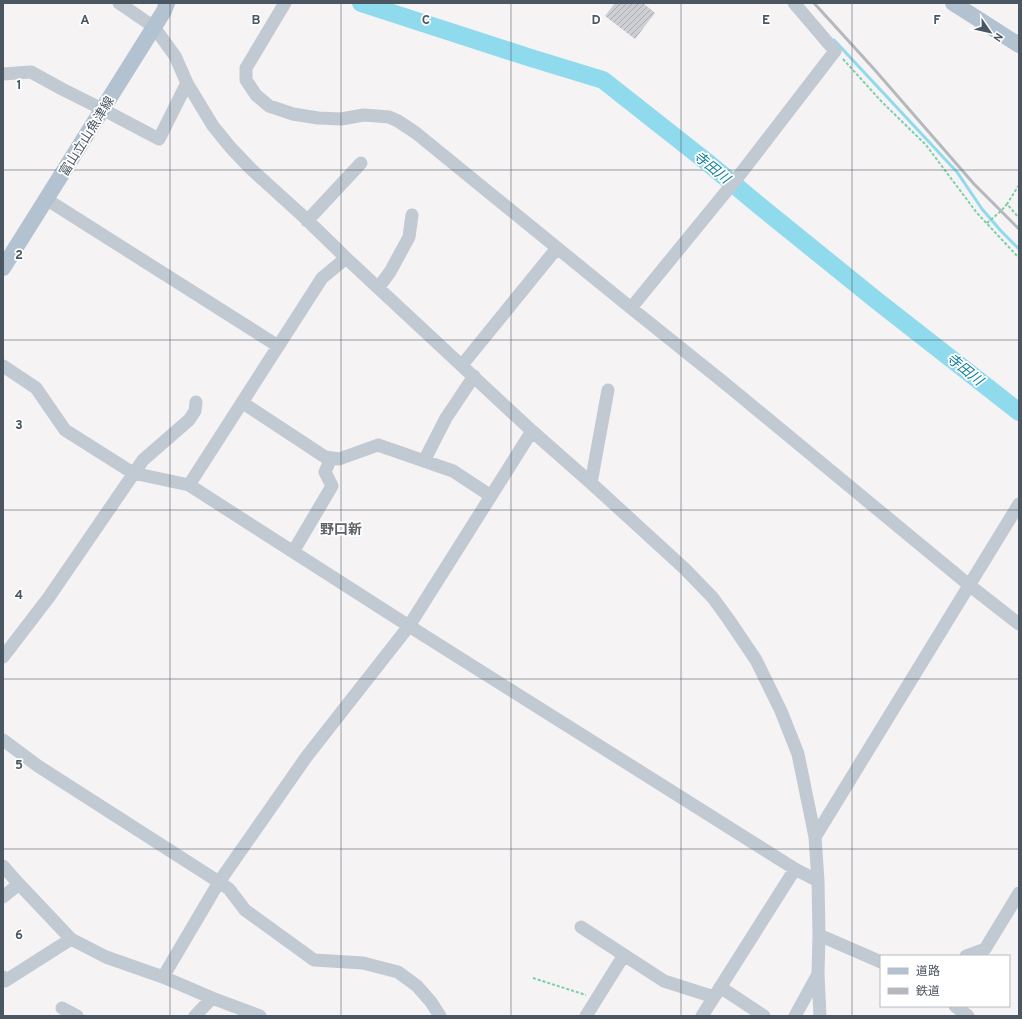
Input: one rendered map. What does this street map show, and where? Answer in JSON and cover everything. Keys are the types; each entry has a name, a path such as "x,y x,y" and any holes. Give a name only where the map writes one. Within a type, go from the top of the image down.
{"main road":[{"name":"富山立山魚津線","path":"3,268 164,11 167,3"},
{"path":"953,3 1019,45"}],"street":[{"path":"119,3 154,27 175,56 187,83 213,126 251,169 532,431 685,569 713,598 729,620 756,660 781,711 798,754 815,837 820,935 818,974 820,1016"},
{"path":"285,3 246,68 246,80 256,95 269,106 293,114 318,118 341,119 364,115 389,117 416,133 727,385 969,585 1019,624"},
{"path":"631,308 738,177 835,51 794,3"},
{"path":"3,74 31,72 159,139 187,83"},
{"path":"307,220 361,163"},
{"path":"46,199 278,346"},
{"path":"378,288 390,272 409,237 412,215"},
{"path":"462,365 557,248"},
{"path":"189,485 322,278 346,258"},
{"path":"3,366 36,388 65,430 133,473 189,485 409,626 795,869 818,881"},
{"path":"424,461 446,418 474,376"},
{"path":"591,483 608,390"},
{"path":"3,657 49,597 133,473 143,460 189,420 195,411 196,402"},
{"path":"243,403 325,457 339,459 378,444 453,471 491,496"},
{"path":"162,977 219,882 307,756 409,626 532,431"},
{"path":"293,552 332,486 325,472 331,458"},
{"path":"815,837 1019,504"},
{"path":"3,740 38,766 229,889 245,910 314,960 363,963 398,972 417,986 431,1002 440,1016"},
{"path":"3,866 71,939 106,957 162,977 260,1016"},
{"path":"702,1016 795,869"},
{"path":"3,897 19,884"},
{"path":"969,955 985,949 1019,893"},
{"path":"582,927 664,980 717,992 764,1016"},
{"path":"820,935 880,962"},
{"path":"3,977 4,981 71,939"},
{"path":"586,1016 624,955"},
{"path":"795,1016 818,974"},
{"path":"195,1016 212,998"},
{"path":"956,1007 968,1016"},
{"path":"62,1008 77,1016"}],"path":[{"path":"835,51 881,101 926,145 977,213 1019,258"},
{"path":"987,223 1007,204 1019,185"},
{"path":"1007,204 1019,218"},
{"path":"533,978 597,999"}],"building":[{"path":"615,3 643,3 655,13 635,39 605,16"}],"waterway":[{"name":"寺田川","path":"361,3 603,80 707,162 876,300 1019,412"},
{"path":"834,40 957,172 982,209 1019,249"}],"railway":[{"path":"814,3 874,69 974,184 1019,229"}],"district":[{"name":"野口新","path":"341,529"}]}
